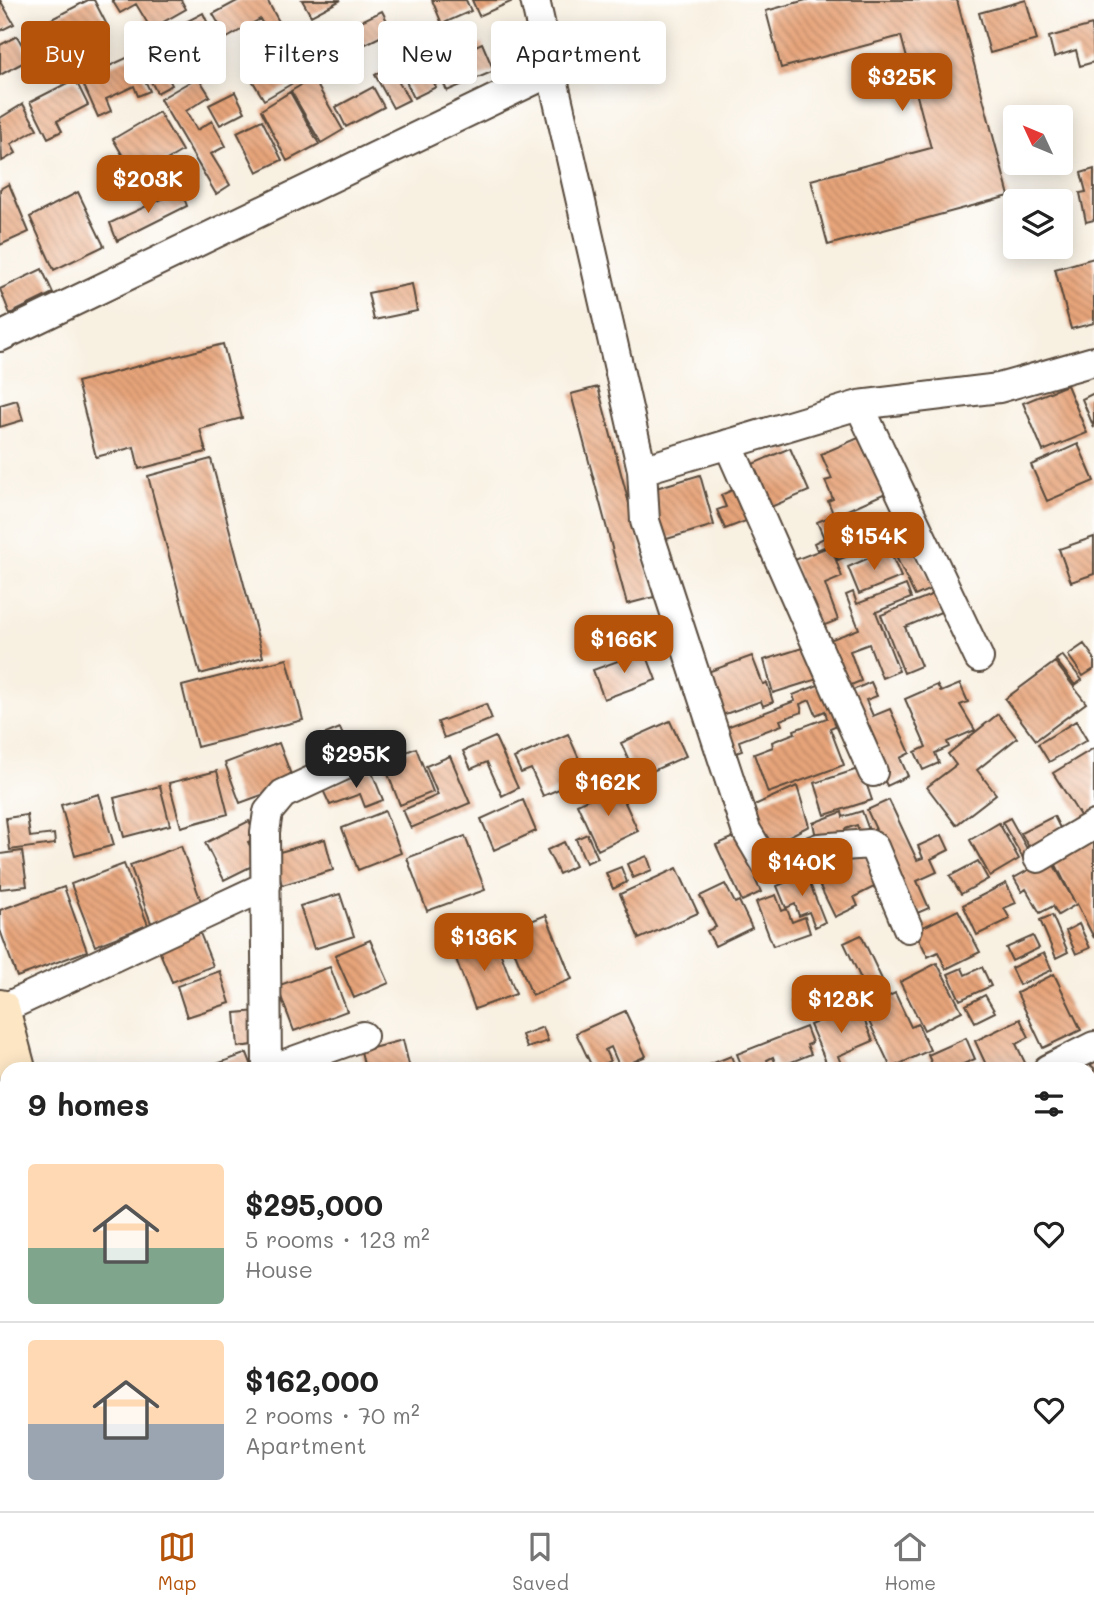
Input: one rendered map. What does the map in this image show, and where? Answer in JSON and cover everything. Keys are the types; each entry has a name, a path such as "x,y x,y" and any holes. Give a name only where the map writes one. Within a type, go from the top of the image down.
{"street":[{"path":"535,0 540,21"},
{"path":"0,337 526,84"},
{"path":"554,84 642,470 645,521 746,830 766,864 772,865 820,848 869,844 874,847 908,928"},
{"path":"642,470 859,405 999,388 1094,362"},
{"path":"859,405 979,658"},
{"path":"728,444 873,772"},
{"path":"267,1062 265,832 268,812 283,794 367,755"},
{"path":"1038,858 1094,825"},
{"path":"14,1062 0,1010 266,886"},
{"path":"291,1062 363,1036"},
{"path":"1062,1062 1094,1046"}],"building":[{"path":"0,0 14,24 0,31"},
{"path":"88,0 94,0 105,21 48,21"},
{"path":"112,0 181,0 186,9 165,21 146,21 136,4 120,13"},
{"path":"239,0 267,0 279,21 240,21 240,31 227,38 226,21 217,21 213,14"},
{"path":"302,0 341,0 311,16"},
{"path":"432,0 466,0 471,11 449,21 441,21"},
{"path":"472,0 515,0 479,16"},
{"path":"806,0 957,0 1007,189 1003,189 1003,198 828,245 811,180 931,148 901,36 781,68 766,11"},
{"path":"1026,0 1037,40 990,53 979,13"},
{"path":"382,11 387,21 378,21 378,38 364,45 364,21 361,21"},
{"path":"203,13 207,21 188,21"},
{"path":"1092,25 1094,62 1080,66 1076,50 1054,57 1049,37"},
{"path":"17,36 21,43 21,64 0,75 0,45"},
{"path":"482,43 491,64 491,72 477,78 477,45"},
{"path":"124,59 124,84 147,84 150,91 138,96 134,86 106,99 111,111 98,117 83,84 110,84 110,66"},
{"path":"65,84 78,84 88,105 57,121 62,131 48,138 30,102"},
{"path":"152,84 171,84 172,85 157,93"},
{"path":"186,84 202,84 210,96 186,111 197,130 212,121 226,146 211,154 230,185 216,194 160,99"},
{"path":"254,84 291,84 264,100"},
{"path":"303,84 316,84 343,130 321,143 291,91"},
{"path":"380,84 400,84 409,100 393,108"},
{"path":"407,84 435,84 436,87 414,98"},
{"path":"444,84 463,84 447,91"},
{"path":"373,87 384,107 346,127 336,107"},
{"path":"235,92 245,112 220,125 209,105"},
{"path":"290,92 319,144 287,161 261,110"},
{"path":"23,104 37,129 11,144 16,153 2,161 0,118"},
{"path":"159,112 182,151 136,178 113,139"},
{"path":"262,120 282,160 257,172 237,132"},
{"path":"1094,169 1094,220 1086,222 1080,193 1086,192 1081,173"},
{"path":"9,184 29,232 0,245 0,189"},
{"path":"181,190 187,206 117,241 110,223"},
{"path":"78,192 104,246 54,270 30,217"},
{"path":"1094,258 1094,323 1071,329 1055,269"},
{"path":"42,269 53,293 10,314 0,289"},
{"path":"412,284 417,311 374,320 368,293"},
{"path":"223,344 242,418 200,429 206,452 139,469 134,447 96,457 77,382"},
{"path":"1067,385 1087,433 1043,451 1023,403"},
{"path":"598,387 654,597 627,604 571,394"},
{"path":"1094,393 1094,428 1082,399"},
{"path":"17,400 23,420 0,427 0,405"},
{"path":"863,436 888,492 834,516 828,501 833,499 825,481 832,479 821,454"},
{"path":"1078,444 1094,481 1047,501 1031,465"},
{"path":"790,448 809,491 766,509 748,466"},
{"path":"211,459 263,657 200,674 148,476"},
{"path":"700,475 714,525 660,541 646,491"},
{"path":"746,484 759,516 725,529 717,510 726,507 721,495"},
{"path":"834,515 850,555 838,560 831,544 817,550 814,543 824,538 817,522"},
{"path":"906,531 933,588 915,596 888,540"},
{"path":"1094,537 1094,574 1071,582 1059,549"},
{"path":"831,546 842,577 825,584 838,620 817,628 792,561"},
{"path":"889,549 901,577 859,594 848,567"},
{"path":"906,585 911,598 876,612 899,671 882,678 869,644 850,651 861,681 841,689 824,642 859,629 846,595 853,592 857,604"},
{"path":"941,591 948,609 905,627 921,666 904,673 881,615"},
{"path":"1084,644 1094,658 1094,669 1083,676 1068,655"},
{"path":"812,645 824,677 773,693 764,660"},
{"path":"645,651 656,680 604,699 593,670"},
{"path":"1062,655 1082,680 1075,685 1056,660"},
{"path":"752,656 763,684 767,683 773,702 763,706 761,701 717,717 702,674"},
{"path":"287,659 303,720 197,747 182,686"},
{"path":"1055,662 1086,703 1036,740 1005,699"},
{"path":"828,681 844,722 830,728 844,765 768,793 754,754 773,747 772,742 795,733 794,730 827,718 825,711 816,715 810,700 800,704 802,712 780,720 782,725 739,741 742,751 728,756 724,718 727,727 795,701 793,695"},
{"path":"871,682 877,696 866,700 873,716 890,709 910,753 900,758 908,776 887,786 846,693"},
{"path":"960,684 968,702 960,705 975,730 947,742 949,747 935,753 939,763 923,770 915,752 926,747 905,699 937,685 941,692"},
{"path":"486,704 492,719 444,738 438,722"},
{"path":"998,714 1017,738 977,770 996,794 956,825 927,787 956,765 948,754"},
{"path":"670,721 686,756 637,778 621,743"},
{"path":"1076,721 1087,740 1049,762 1038,744"},
{"path":"340,728 351,755 322,766 311,740"},
{"path":"568,734 587,777 543,796 531,769 521,773 514,758"},
{"path":"495,737 518,788 502,796 487,762 471,769 463,751"},
{"path":"279,743 294,783 240,803 225,763"},
{"path":"416,748 433,792 400,805 383,761"},
{"path":"1094,748 1094,819 1086,825 1053,773"},
{"path":"450,756 470,803 411,828 403,810 438,795 426,766"},
{"path":"861,768 872,800 825,815 815,783"},
{"path":"371,770 383,800 365,807 360,794 330,805 323,790"},
{"path":"217,771 228,814 181,827 169,783"},
{"path":"617,785 638,831 598,850 577,804"},
{"path":"160,786 170,825 124,837 114,798"},
{"path":"797,786 809,826 768,847 750,807"},
{"path":"99,794 114,845 75,856 61,805"},
{"path":"523,800 536,831 494,850 481,819"},
{"path":"889,800 917,860 923,858 918,846 942,835 949,850 931,859 937,872 917,881 929,908 915,914 867,810"},
{"path":"385,811 401,853 358,870 342,828"},
{"path":"862,811 870,833 861,837 857,825 845,829 846,833 817,842 813,823 842,812 843,817"},
{"path":"27,815 30,837 54,834 55,844 10,850 6,818"},
{"path":"1054,816 1062,832 1030,849 1021,833"},
{"path":"1010,818 1030,854 1023,858 1002,822"},
{"path":"249,821 257,837 248,842 258,863 224,880 205,843"},
{"path":"999,823 1019,859 990,876 970,840"},
{"path":"587,834 598,858 586,863 576,839"},
{"path":"739,835 765,874 755,879 761,892 742,901 716,845"},
{"path":"465,836 485,890 427,911 407,858"},
{"path":"1094,838 1094,938 1077,904 1058,915 1053,906 1040,913 1026,889 1022,892 1014,878 1050,858 1075,903 1053,859"},
{"path":"325,839 333,870 282,885 273,854"},
{"path":"564,842 575,866 559,874 547,850"},
{"path":"181,846 202,904 151,923 130,865"},
{"path":"22,851 27,886 0,889 0,854"},
{"path":"865,852 880,884 854,897 858,906 835,917 815,876"},
{"path":"647,856 652,870 633,878 627,864"},
{"path":"978,861 988,879 961,894 950,876"},
{"path":"124,864 148,925 95,946 71,884"},
{"path":"621,867 627,882 613,889 606,873"},
{"path":"677,868 698,913 639,939 620,894"},
{"path":"806,874 825,922 815,927 809,912 799,916 795,904 786,908 777,886"},
{"path":"1006,883 1016,903 1004,908 1010,919 977,935 963,905"},
{"path":"725,884 735,903 739,901 752,928 715,946 707,931 716,927 700,896"},
{"path":"64,887 87,951 17,977 0,930 0,910"},
{"path":"340,894 354,936 314,949 300,906"},
{"path":"776,895 782,911 787,909 792,922 805,917 810,933 773,946 756,902"},
{"path":"958,910 980,952 946,969 938,952 928,957 915,931"},
{"path":"546,915 572,979 532,995 506,931"},
{"path":"1052,915 1068,952 1056,958 1040,920"},
{"path":"1079,924 1090,948 1076,954 1066,931"},
{"path":"198,928 213,966 172,982 157,945"},
{"path":"861,935 887,990 870,998 844,943"},
{"path":"494,936 516,994 475,1009 453,951"},
{"path":"1033,936 1039,948 1012,961 1006,948"},
{"path":"370,940 389,983 354,998 335,955"},
{"path":"1044,953 1052,970 1019,985 1011,968"},
{"path":"937,963 962,1011 924,1030 900,982"},
{"path":"330,967 347,1011 294,1031 277,986"},
{"path":"982,967 991,986 960,1000 948,974 962,968 965,975"},
{"path":"220,971 230,1003 187,1017 177,986"},
{"path":"1054,974 1081,1030 1043,1048 1017,993"},
{"path":"843,980 851,998 799,1020 791,1002"},
{"path":"895,993 911,1027 918,1024 930,1050 904,1062 888,1062 863,1009"},
{"path":"985,995 995,1012 975,1022 966,1005"},
{"path":"858,1005 873,1041 838,1056 840,1062 826,1062 810,1025"},
{"path":"258,1011 261,1044 238,1047 235,1013"},
{"path":"625,1011 646,1056 633,1062 617,1062 611,1047 605,1050 610,1061 590,1062 576,1033"},
{"path":"1020,1019 1029,1037 1016,1044 1025,1062 985,1062 975,1041"},
{"path":"543,1027 548,1041 527,1048 522,1035"},
{"path":"806,1027 812,1043 807,1045 811,1054 792,1062 775,1062 773,1057 768,1062 740,1062 737,1054"},
{"path":"966,1038 975,1059 968,1062 931,1062 928,1055"},
{"path":"403,1040 408,1062 363,1062 361,1051"},
{"path":"247,1053 250,1062 222,1062"},
{"path":"731,1056 733,1062 716,1062"}]}
